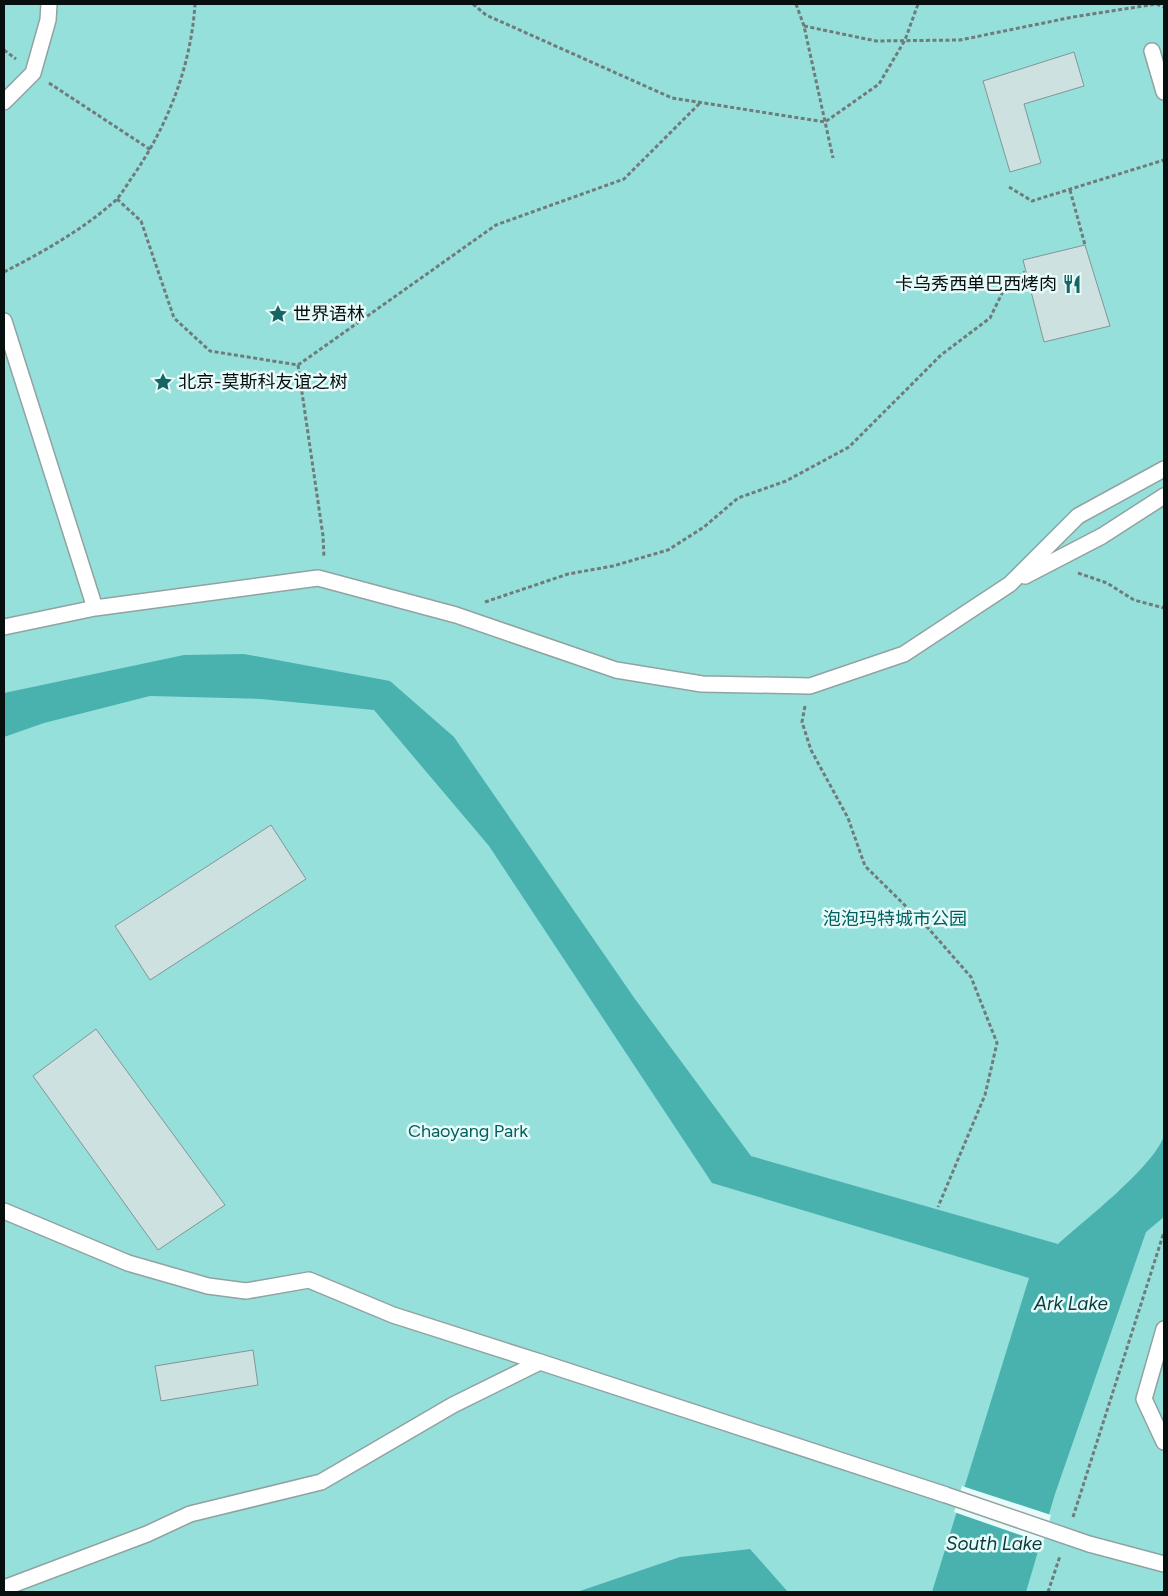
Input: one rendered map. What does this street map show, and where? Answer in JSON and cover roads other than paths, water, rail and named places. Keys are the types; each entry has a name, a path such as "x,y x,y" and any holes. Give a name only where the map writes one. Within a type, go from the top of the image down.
{"lane":[{"path":"4,102 33,73 48,20 49,4"},
{"path":"1152,51 1164,92"},
{"path":"4,321 95,608"},
{"path":"1010,584 1078,516 1164,469"},
{"path":"4,626 95,608 318,578 456,615 616,670 702,684 810,686 904,654 1010,584 1102,536 1164,496"},
{"path":"4,1211 128,1263 208,1286 246,1291 309,1280 393,1316 540,1362 946,1495 1089,1544 1164,1564"},
{"path":"1164,1329 1144,1399 1164,1442"},
{"path":"4,1588 147,1534 190,1514 321,1482 453,1406 540,1362"}],"water":[{"path":"244,654 390,681 454,737 635,999 751,1156 1058,1244 1117,1193 1147,1163 1164,1136 1164,1217 1146,1232 1055,1494 1026,1592 932,1592 1029,1278 712,1183 489,846 374,710 261,699 150,696 44,723 4,737 4,693 184,655"},
{"path":"750,1549 788,1592 577,1592 680,1557"}],"place":[{"name":"卡乌秀西单巴西烤肉","path":"1072,284"},
{"name":"世界语林","path":"278,314"},
{"name":"北京-莫斯科友谊之树","path":"163,382"}],"park label":[{"name":"泡泡玛特城市公园","path":"895,919"},
{"name":"Chaoyang Park","path":"468,1131"}],"water label":[{"name":"Ark Lake","path":"1071,1303"},
{"name":"South Lake","path":"994,1543"}]}
